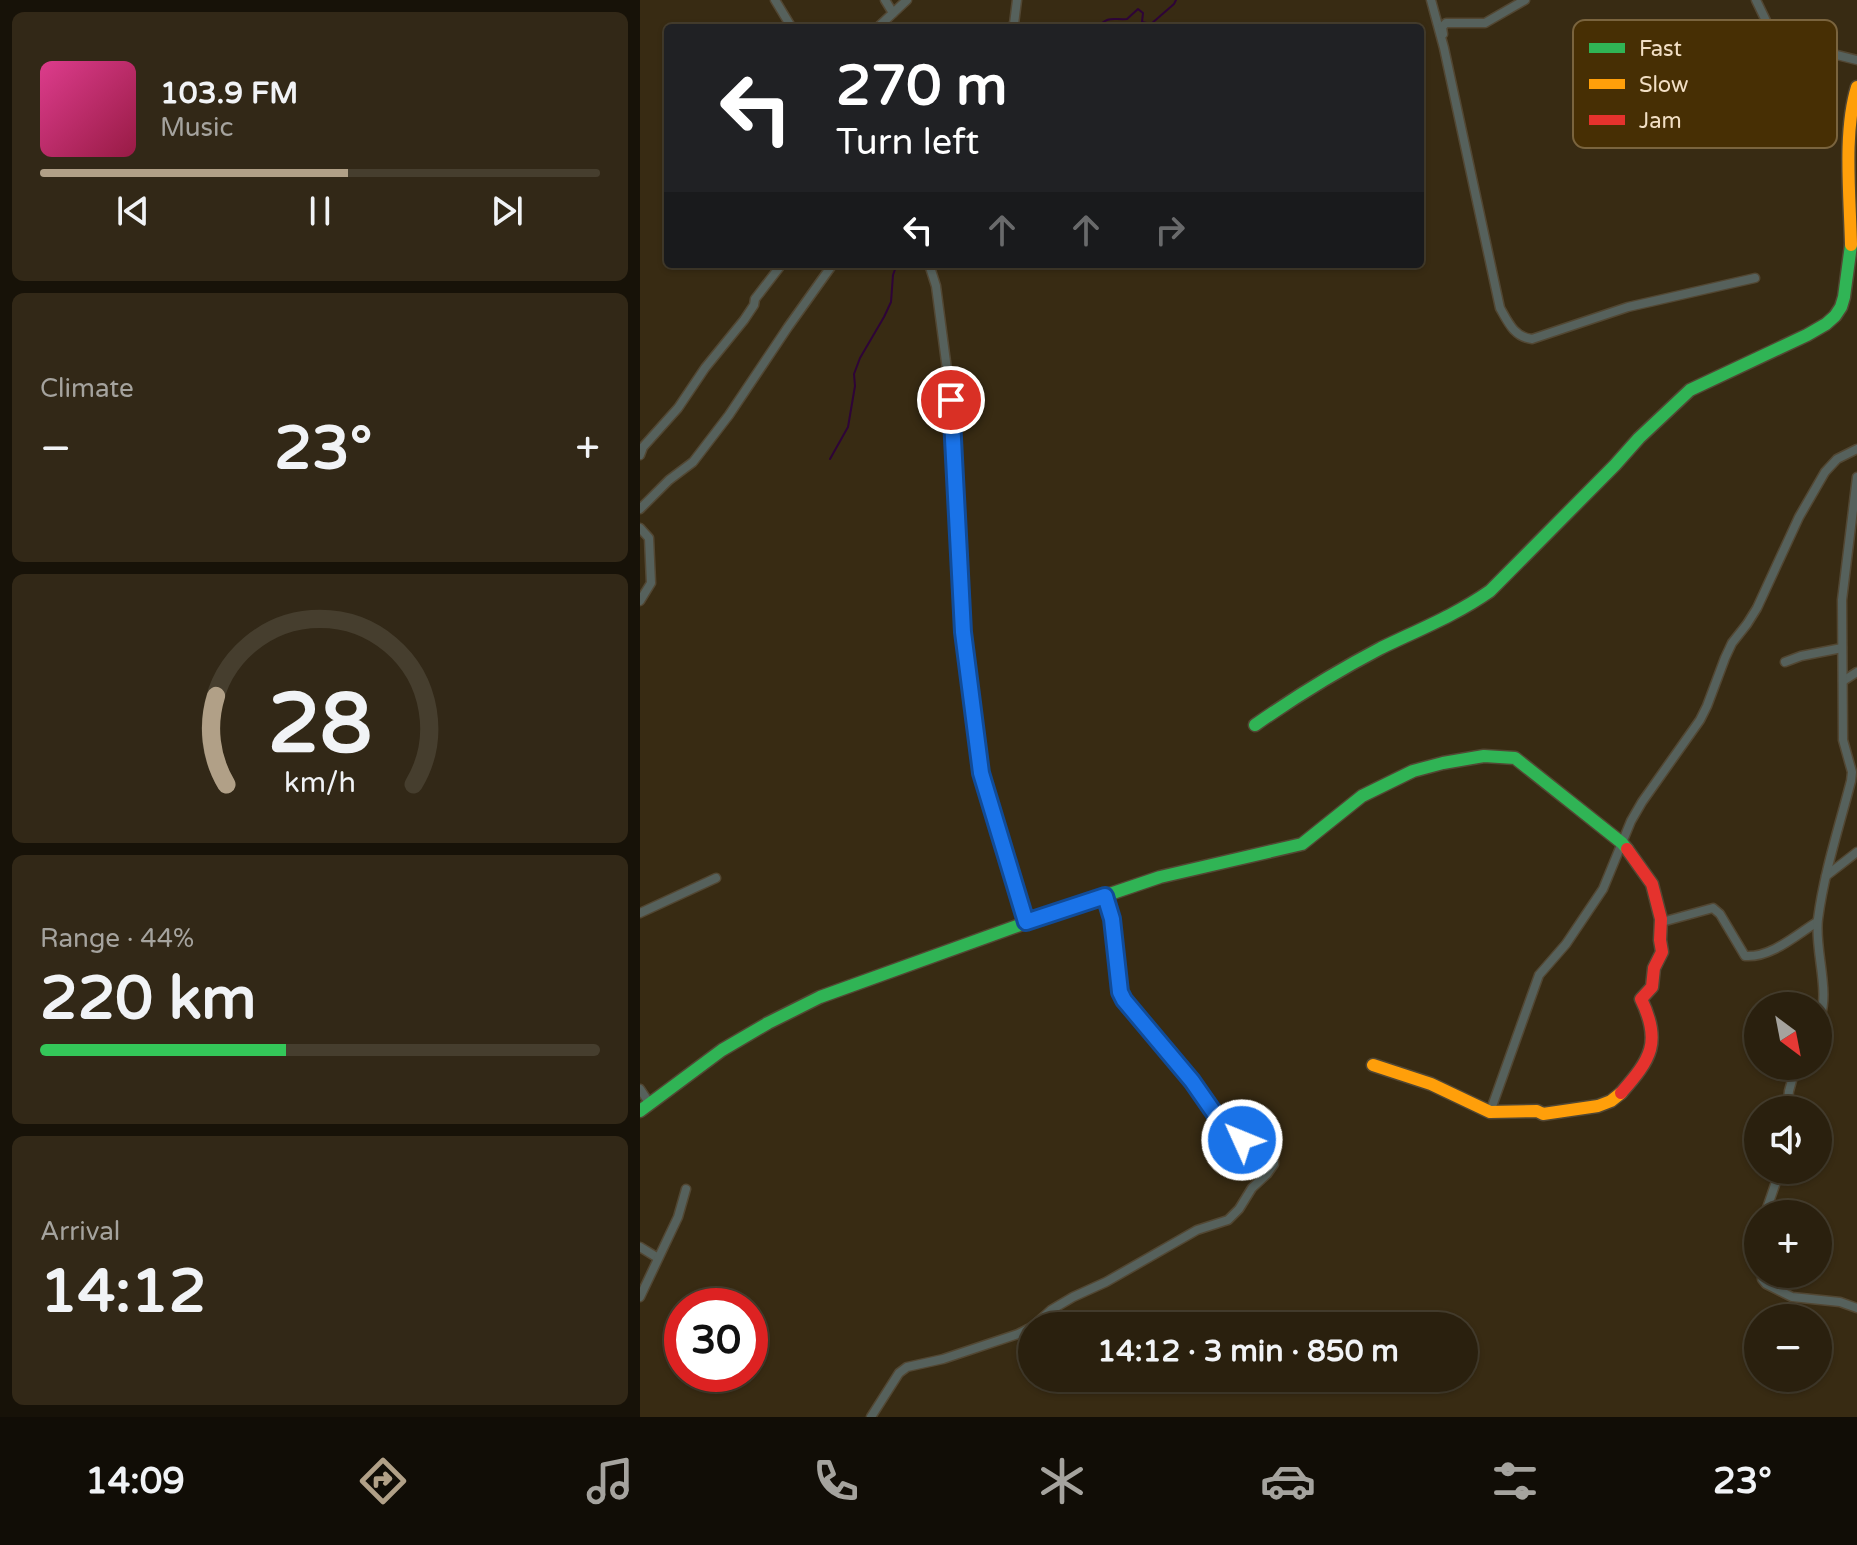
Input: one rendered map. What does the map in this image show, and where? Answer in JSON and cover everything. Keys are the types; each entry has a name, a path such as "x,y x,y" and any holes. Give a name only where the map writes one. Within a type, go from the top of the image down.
{"street":[{"path":"775,0 790,24"},
{"path":"885,0 893,13"},
{"path":"881,24 907,0"},
{"path":"1014,24 1017,0"},
{"path":"1431,0 1500,308 1518,335 1532,339 1628,307 1755,278"},
{"path":"1444,48 1442,27 1446,23 1485,23 1525,0"},
{"path":"1756,0 1766,20"},
{"path":"1837,55 1857,60"},
{"path":"1255,725 1331,676 1475,603 1502,580 1639,438 1690,390 1807,335 1835,316 1844,297 1851,251 1849,131 1851,106 1857,87"},
{"path":"640,455 643,447 678,408 705,368 744,320 755,299 779,268"},
{"path":"640,509 669,480 693,462 830,268"},
{"path":"930,268 936,286 951,400 963,632 981,773 1026,922"},
{"path":"1490,1112 1539,975 1566,944 1603,889 1631,821 1700,720 1728,650 1757,608 1799,517 1825,472 1837,459 1857,449"},
{"path":"1821,992 1817,922 1854,770 1843,740 1842,600 1857,477"},
{"path":"640,528 649,538 651,583 640,601"},
{"path":"1785,662 1842,648"},
{"path":"1843,681 1857,672"},
{"path":"640,1089 645,1108 722,1050 820,997 1160,877 1302,844 1362,796 1413,771 1484,756 1515,758 1622,843 1652,884 1662,922 1661,957 1654,968 1652,987 1641,999 1651,1019 1652,1045 1643,1067 1609,1103 1543,1114 1537,1111 1490,1112 1431,1084 1373,1065"},
{"path":"1826,876 1857,852"},
{"path":"640,913 716,878"},
{"path":"1105,896 1112,919 1120,992 1124,1000 1192,1081 1231,1137 1242,1140"},
{"path":"1662,922 1713,908 1720,914 1745,956 1767,953 1817,922"},
{"path":"1049,1312 1197,1230 1228,1220 1274,1164 1263,1140"},
{"path":"640,1297 678,1217 686,1189"},
{"path":"640,1247 658,1258"},
{"path":"1774,1288 1792,1297 1840,1302 1857,1308"},
{"path":"871,1417 899,1373 907,1367 943,1359 1018,1334"}],"waterway":[{"path":"1151,24 1176,0"},
{"path":"1101,24 1108,20 1127,19 1138,9 1143,13 1142,22 1151,24"},
{"path":"830,459 848,427 854,374 860,358 891,302 896,268"}],"traffic: fast":[{"path":"1255,725 1348,666 1450,615 1490,591 1690,390 1826,324 1841,307 1851,245"},
{"path":"640,1111 722,1050 820,997 1160,877 1302,844 1362,796 1413,771 1443,763 1484,756 1515,758 1627,849"}],"traffic: slow":[{"path":"1851,245 1849,144 1857,87"},
{"path":"1373,1065 1431,1084 1490,1112 1537,1111 1543,1114 1598,1106 1621,1093"}],"traffic: jam":[{"path":"1621,1093 1640,1070 1650,1049 1651,1027 1641,999 1652,987 1654,968 1662,952 1661,919 1652,884 1627,849"}],"route":[{"path":"951,400 963,632 981,773 1026,922 1105,896 1112,919 1120,992 1124,1000 1192,1081 1231,1137 1242,1140"}]}
